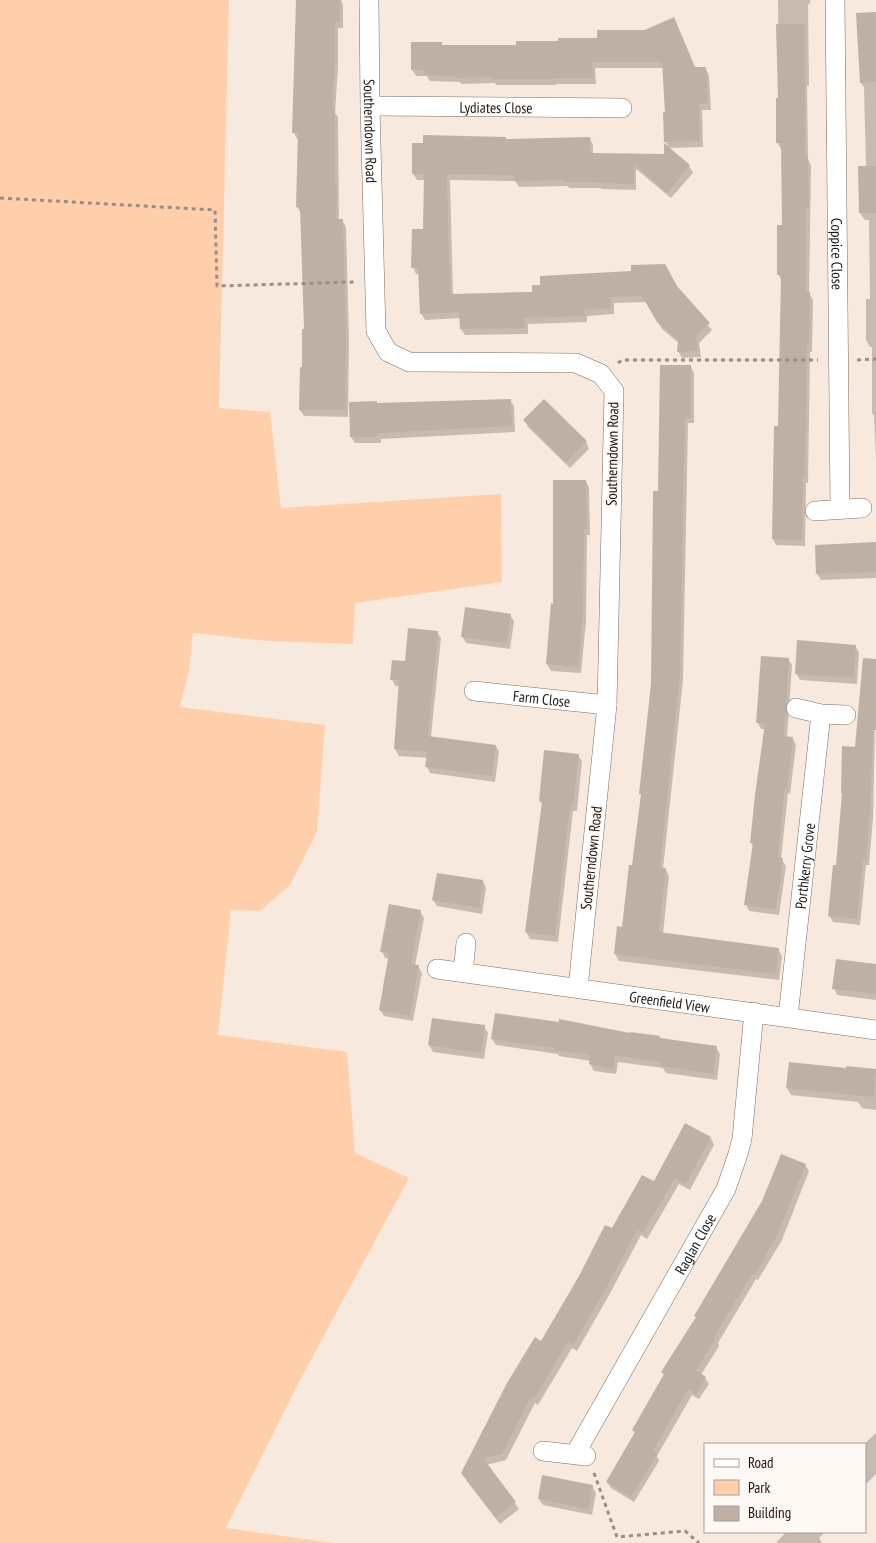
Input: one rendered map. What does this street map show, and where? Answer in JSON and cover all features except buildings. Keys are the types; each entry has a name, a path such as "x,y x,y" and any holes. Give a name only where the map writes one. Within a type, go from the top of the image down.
{"street":[{"name":"Southerndown Road","path":"369,0 376,331 388,352 409,362 576,363 600,374 614,391 607,705 578,988"},
{"name":"Coppice Close","path":"835,0 840,508"},
{"name":"Lydiates Close","path":"370,106 622,108"},
{"path":"815,511 862,508"},
{"name":"Farm Close","path":"474,691 607,705"},
{"path":"796,708 821,714 846,715"},
{"name":"Porthkerry Grove","path":"788,1017 821,714"},
{"path":"463,972 466,943"},
{"name":"Greenfield View","path":"437,969 876,1030"},
{"name":"Raglan Close","path":"582,1455 726,1189 742,1138 754,1012"},
{"path":"543,1451 582,1455"}],"path":[{"path":"0,198 215,210 217,286 375,282"},
{"path":"600,374 622,360 876,359"},
{"path":"582,1455 617,1537 685,1531 699,1543"}],"green space":[{"path":"0,0 229,0 219,408 270,412 281,508 501,494 502,582 355,603 353,644 269,641 193,633 189,670 180,707 325,725 317,832 290,885 260,911 231,910 218,1035 347,1052 355,1153 409,1178 300,1380 226,1528 333,1543 0,1543"}]}
